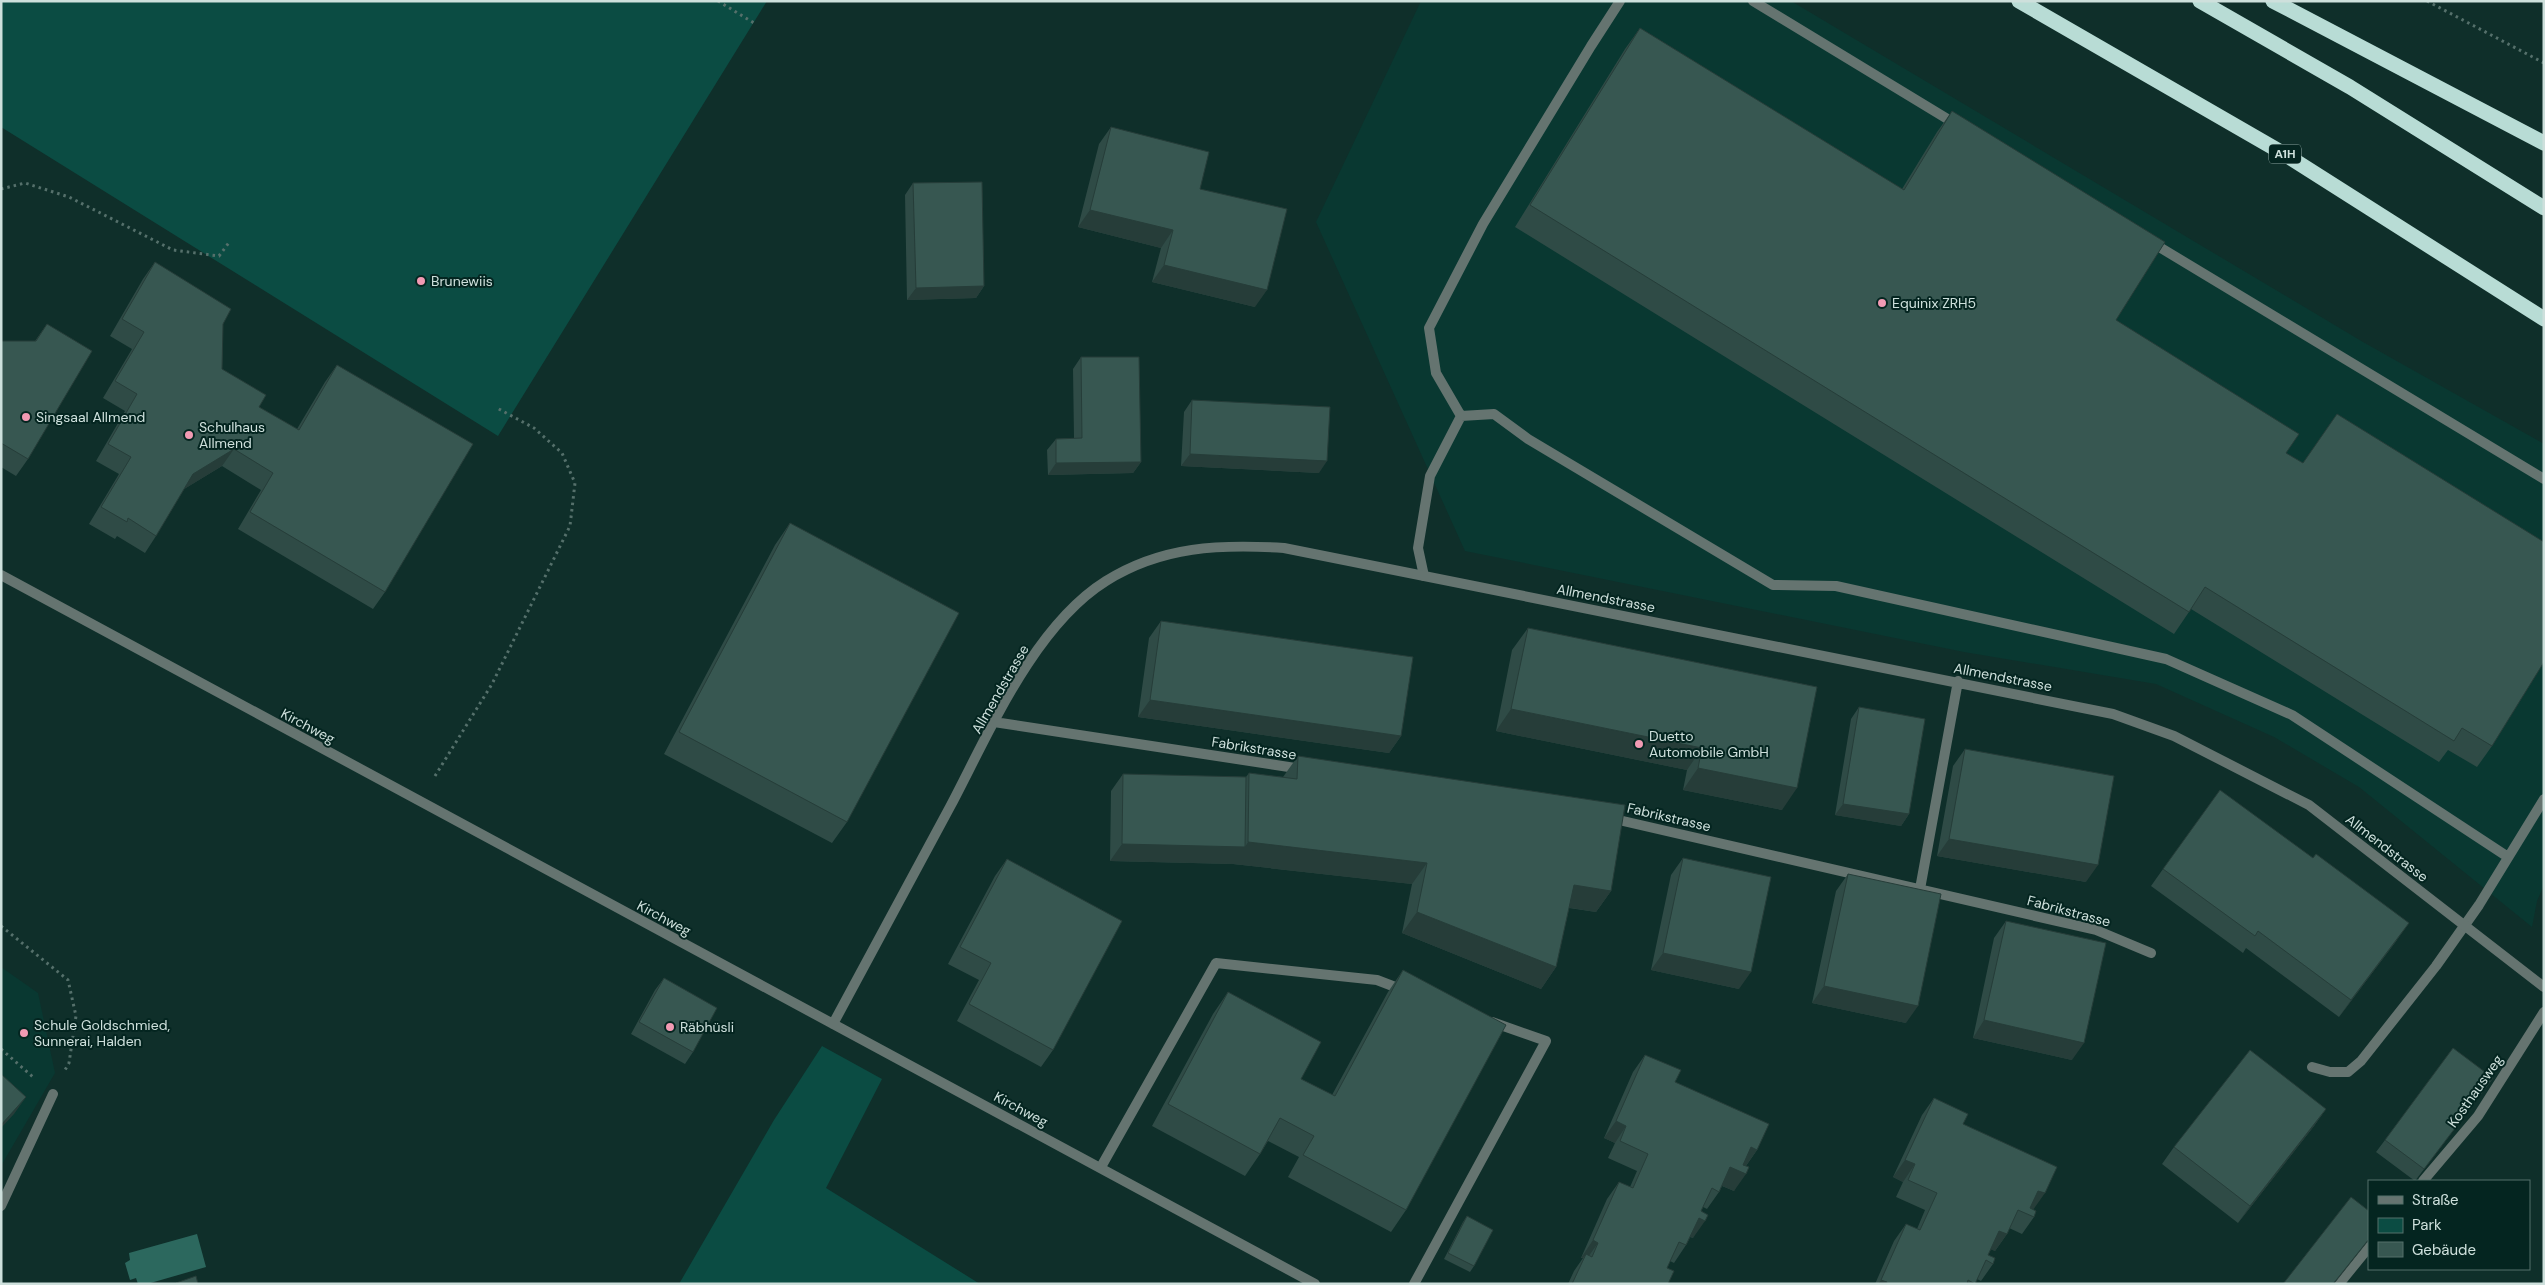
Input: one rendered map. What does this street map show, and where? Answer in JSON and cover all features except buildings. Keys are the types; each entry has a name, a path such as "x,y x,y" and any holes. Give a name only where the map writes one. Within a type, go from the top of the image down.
{"highway":[{"name":"A1H","path":"2019,1 2286,154 2544,319"},
{"path":"2200,1 2350,87 2544,208"},
{"path":"2274,1 2544,143"}],"street":[{"path":"1461,416 1436,373 1429,328 1483,224 1620,1"},
{"path":"1753,1 1965,130"},
{"path":"2144,238 2544,479"},
{"path":"1461,416 1494,414 1528,439 1773,585 1836,586 2166,659 2292,715 2508,856"},
{"path":"1424,576 1418,548 1430,476 1461,416"},
{"name":"Allmendstrasse","path":"833,1024 994,722 1033,655 1068,613 1105,582 1145,561 1191,549 1234,545 1284,548 2113,714 2174,736 2309,805 2544,987"},
{"name":"Kirchweg","path":"1,575 1315,1284"},
{"path":"1920,889 1958,682"},
{"name":"Fabrikstrasse","path":"994,722 1316,771"},
{"path":"2312,1067 2330,1072 2348,1072 2361,1061 2436,966 2463,925 2479,905 2544,799"},
{"name":"Fabrikstrasse","path":"1595,816 2096,930 2151,953"},
{"path":"1101,1167 1216,963 1377,980 1415,994"},
{"name":"Kosthausweg","path":"2424,1180 2478,1116 2544,1012"},
{"path":"1414,1284 1546,1041 1481,1017"},
{"path":"1,1206 53,1094"},
{"path":"2339,1284 2368,1248"}],"path":[{"path":"718,1 754,23"},
{"path":"2427,1 2544,63"},
{"path":"1,189 25,183 68,197 173,250 219,256 230,241"},
{"path":"434,779 492,684 570,526 575,484 562,453 534,428 497,408"},
{"path":"1,926 68,980 76,1016 69,1063 53,1094 1,1049"}],"shaded area":[{"path":"1421,1 1791,1 2363,342 2544,444 2544,885 2537,901 2532,927 2359,787 2274,737 2156,684 1964,652 1465,551 1316,222"},
{"name":"Schule Goldschmied, Sunnerai, Halden","path":"1,967 38,993 55,1073 1,1166"},
{"path":"197,1234 206,1267 147,1284 138,1284 136,1278 130,1280 125,1263 130,1260 129,1253"}],"green space":[{"name":"Brunewiis","path":"1,1 767,1 498,436 1,127"},
{"path":"822,1046 882,1079 826,1188 980,1284 679,1284 774,1120"}],"place":[{"name":"Brunewiis","path":"421,281"},
{"name":"Equinix ZRH5","path":"1882,303"},
{"name":"Singsaal Allmend","path":"26,417"},
{"name":"Schulhaus Allmend","path":"189,435"},
{"name":"Duetto Automobile GmbH","path":"1639,744"},
{"name":"Räbhüsli","path":"670,1027"},
{"name":"Schule Goldschmied, Sunnerai, Halden","path":"24,1033"}]}
